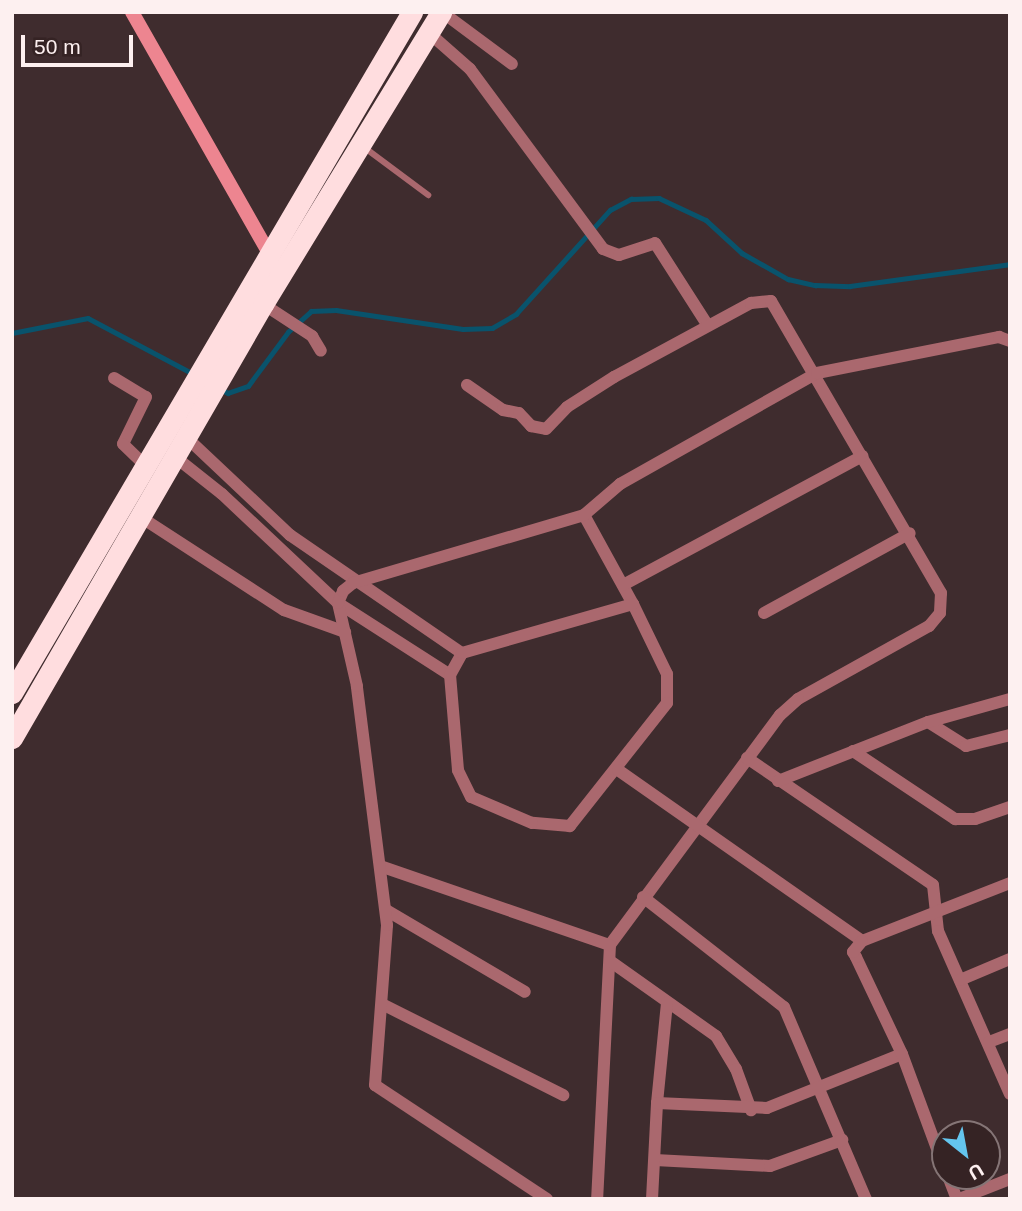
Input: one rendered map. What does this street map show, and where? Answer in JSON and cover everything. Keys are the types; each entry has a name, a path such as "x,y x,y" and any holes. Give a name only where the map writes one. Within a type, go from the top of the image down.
{"highway":[{"path":"12,738 174,456 208,356 412,12"},
{"path":"12,693 146,466 185,425 230,363 263,304 441,12"}],"street":[{"path":"132,12 268,251"},
{"path":"441,12 512,64"},
{"path":"428,32 470,69 596,240 612,255 655,243 708,326"},
{"path":"467,385 503,410 519,413 531,426 546,429 582,396 759,300 771,301 817,373 910,533 941,593 936,620 798,699 771,724 610,945 597,1199"},
{"path":"263,304 303,330 321,351"},
{"path":"547,1199 377,1088 375,1058 382,1004 386,910 358,695 338,603 345,588 353,583 584,515 620,484 817,373 999,337 1010,341"},
{"path":"114,378 146,397 122,443 146,466"},
{"path":"185,425 290,535 353,583 461,653"},
{"path":"174,456 222,494 338,603 450,675"},
{"path":"623,585 863,456"},
{"path":"584,515 634,604 667,674 670,695 665,710 584,814 563,829 532,823 481,804 466,790 460,775 450,675 461,653 634,604"},
{"path":"139,516 284,610 345,632"},
{"path":"764,613 910,533"},
{"path":"778,781 928,722 1010,699"},
{"path":"928,722 966,746 1010,735"},
{"path":"853,751 955,820 975,819 1010,807"},
{"path":"747,758 932,883 934,913 960,981 1010,1094"},
{"path":"618,771 694,827 862,941"},
{"path":"380,866 610,945"},
{"path":"931,1132 902,1054 853,951 862,941 1010,883"},
{"path":"643,897 779,1001 842,1140 864,1196 850,1199"},
{"path":"386,910 525,992"},
{"path":"960,981 1010,959"},
{"path":"610,961 706,1027 723,1045 751,1110"},
{"path":"652,1199 657,1103 667,1002"},
{"path":"382,1004 563,1095"},
{"path":"989,1042 1010,1034"},
{"path":"657,1103 751,1110 818,1089 902,1054"},
{"path":"655,1160 770,1166 842,1140"},
{"path":"958,1199 1010,1179"}],"lane":[{"path":"360,145 428,195"}],"waterway":[{"path":"221,389 228,393 248,386 288,332 311,311 336,310 463,329 492,328 516,314 610,210 631,199 659,198 706,220 742,253 788,279 815,285 850,286 1010,264"},
{"path":"12,333 88,318 192,373"}]}
